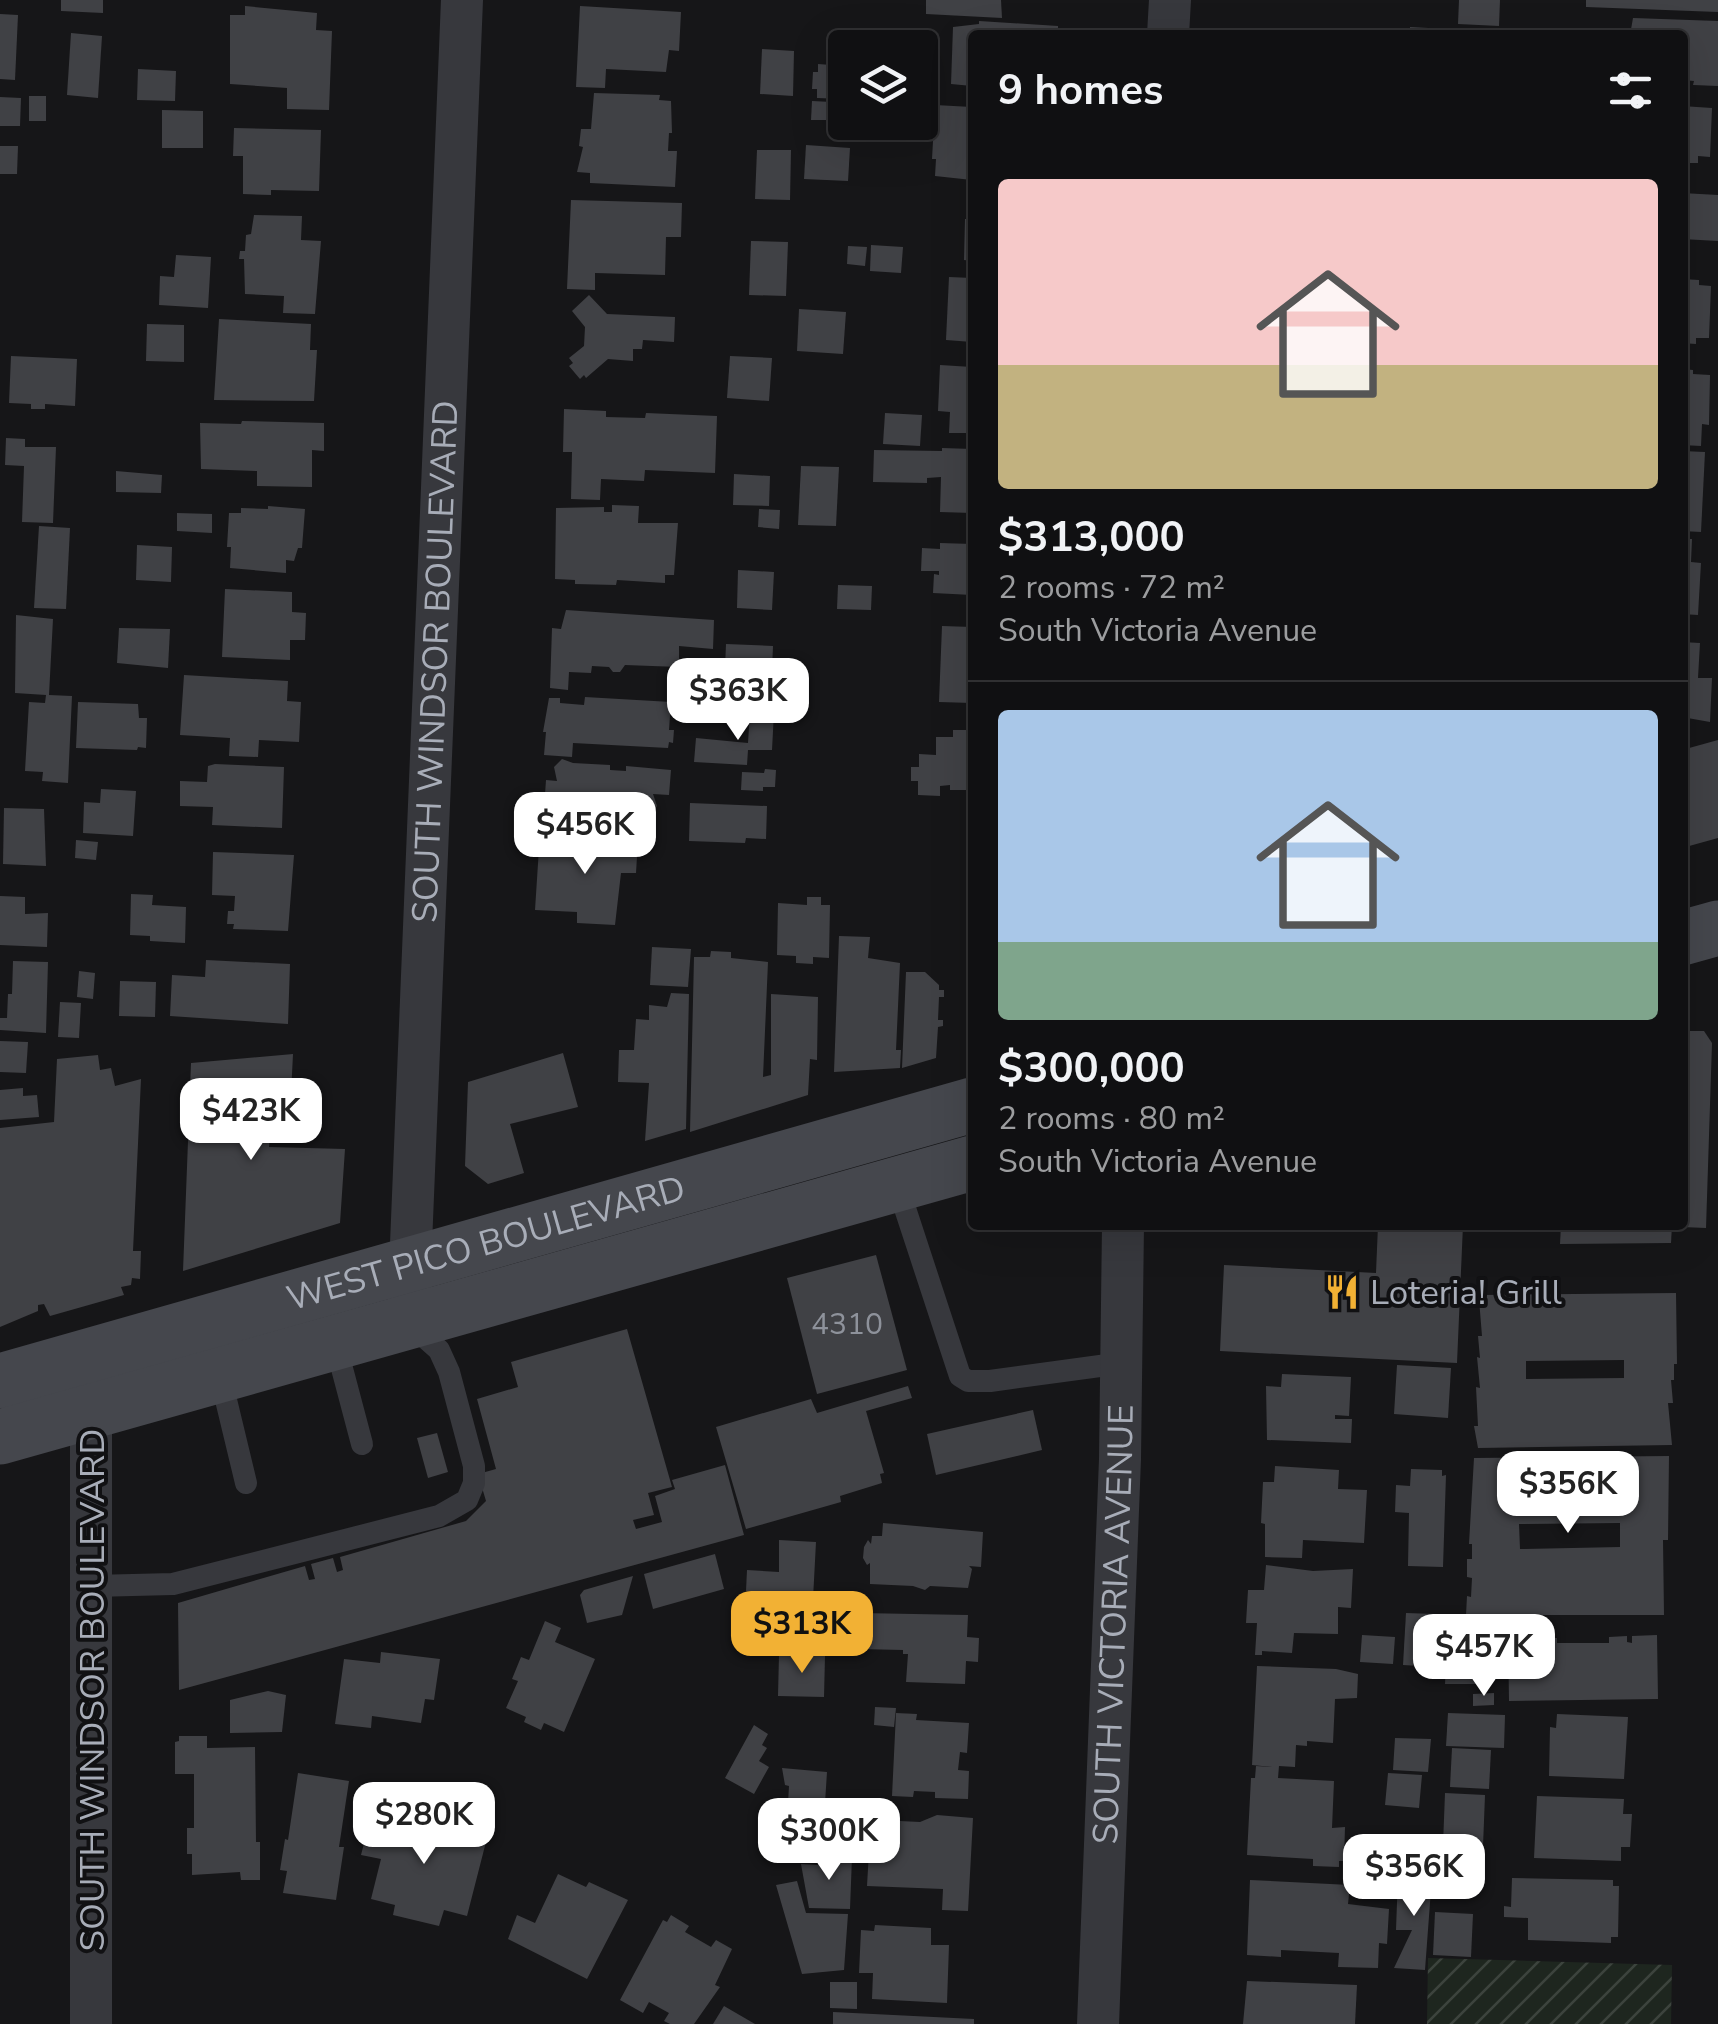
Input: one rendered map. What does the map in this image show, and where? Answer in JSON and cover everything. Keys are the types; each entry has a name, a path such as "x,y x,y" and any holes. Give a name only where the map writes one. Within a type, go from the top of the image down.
{"main road":[{"path":"1688,936 1718,928"},
{"name":"WEST PICO BOULEVARD","path":"0,1382 968,1106"},
{"name":"WEST PICO BOULEVARD","path":"0,1437 968,1163"}],"street":[{"name":"SOUTH WINDSOR BOULEVARD","path":"408,1321 462,0"},
{"path":"1168,30 1170,0"},
{"name":"SOUTH VICTORIA AVENUE","path":"1098,2024 1124,1230"},
{"name":"SOUTH WINDSOR BOULEVARD","path":"90,1356 92,2024"}],"lane":[{"path":"897,1184 960,1376 968,1381 990,1381 1122,1362"},
{"path":"93,1586 173,1584 439,1516 468,1500 474,1484 474,1466 449,1372 439,1350 408,1321"},
{"path":"335,1342 362,1444"},
{"path":"220,1374 246,1483"}],"shaded area":[{"path":"1428,1958 1672,1965 1671,2024 1427,2024"}],"building":[{"path":"61,0 103,0 103,13 61,11"},
{"path":"926,0 1001,0 1002,18 926,14"},
{"path":"1459,0 1500,0 1499,26 1458,24"},
{"path":"1586,0 1718,0 1718,12 1586,7"},
{"path":"245,6 317,13 316,30 332,31 329,110 287,109 287,88 230,84 230,15 245,15"},
{"path":"580,6 681,12 679,51 669,50 666,72 606,69 605,88 576,87"},
{"path":"0,14 18,15 15,80 0,79"},
{"path":"1633,18 1718,21 1718,86 1693,85 1694,81 1688,80 1688,30 1631,30"},
{"path":"1058,26 1058,30 968,30 968,86 951,84 953,27"},
{"path":"1410,27 1447,29 1447,30"},
{"path":"71,33 102,36 98,98 67,95"},
{"path":"762,49 794,51 793,96 760,94"},
{"path":"818,64 828,65 828,98 817,98 817,89 812,89 813,72 818,72"},
{"path":"138,69 176,71 175,101 137,100"},
{"path":"594,93 660,95 659,100 671,101 668,151 677,151 675,187 590,183 590,173 577,172 583,147 579,146 581,129 591,129"},
{"path":"29,96 46,96 46,121 29,121"},
{"path":"0,97 21,98 20,126 0,126"},
{"path":"812,101 828,102 828,120 811,120"},
{"path":"938,105 968,107 968,180 935,176 936,159 932,159 933,140 938,140"},
{"path":"1688,106 1712,108 1710,157 1698,156 1698,163 1688,163"},
{"path":"162,110 203,111 203,148 162,148"},
{"path":"234,128 321,130 319,191 243,194 243,156 233,156"},
{"path":"806,145 850,148 848,181 804,179"},
{"path":"0,146 18,146 17,174 0,174"},
{"path":"757,150 791,150 790,200 755,199"},
{"path":"1688,193 1718,195 1718,241 1688,239"},
{"path":"571,200 682,203 681,237 666,237 665,275 595,273 595,290 567,289"},
{"path":"254,215 302,216 301,240 321,241 315,314 283,313 284,296 245,294 244,259 239,259 240,251 245,251 246,235 251,234"},
{"path":"968,219 968,260 964,260"},
{"path":"751,241 788,242 786,296 749,295"},
{"path":"871,245 903,247 901,273 870,271"},
{"path":"848,246 867,247 865,266 847,264"},
{"path":"176,255 211,257 208,308 159,305 160,276 174,277"},
{"path":"949,277 968,278 968,342 946,340"},
{"path":"1688,279 1711,286 1709,338 1696,338 1696,344 1688,343"},
{"path":"589,295 607,314 675,317 674,342 643,340 642,349 633,349 633,361 608,359 580,379 569,366 573,363 569,358 584,346 585,327 572,311"},
{"path":"799,309 846,312 843,354 797,351"},
{"path":"219,319 311,324 310,350 317,350 314,401 214,400"},
{"path":"147,324 184,325 184,362 146,361"},
{"path":"11,356 77,359 75,406 45,404 45,409 31,409 31,404 9,403"},
{"path":"730,356 772,358 769,401 727,398"},
{"path":"940,365 968,367 968,433 949,433 950,412 938,411"},
{"path":"1688,370 1693,374 1710,375 1709,425 1702,424 1701,446 1688,445"},
{"path":"564,409 606,411 606,417 645,418 646,413 717,416 715,473 645,470 644,481 601,479 600,500 571,499 572,452 563,452"},
{"path":"885,413 922,415 920,446 883,444"},
{"path":"200,423 324,423 324,451 312,450 312,487 257,486 257,471 201,469"},
{"path":"6,438 25,439 25,447 56,447 53,523 22,522 24,466 5,465"},
{"path":"968,449 968,513 940,512 941,477 927,478 927,483 873,482 874,450"},
{"path":"1688,451 1705,452 1701,532 1688,531"},
{"path":"801,466 839,467 836,526 798,525"},
{"path":"116,471 162,475 161,493 116,492"},
{"path":"734,474 770,476 769,506 733,505"},
{"path":"612,505 639,506 638,523 678,523 674,575 665,575 665,583 617,580 616,585 575,584 575,580 555,579 556,508 604,507 604,512 612,512"},
{"path":"268,506 305,509 302,548 298,548 294,561 286,560 286,573 230,568 229,513"},
{"path":"759,509 780,510 779,529 758,527"},
{"path":"177,513 212,514 212,533 177,531"},
{"path":"39,526 70,528 66,609 34,608"},
{"path":"1688,539 1692,539 1691,562 1701,563 1698,615 1688,614"},
{"path":"940,543 968,544 968,595 933,593 934,574 939,575 939,571 921,571 922,548 940,549"},
{"path":"137,545 172,547 171,582 136,580"},
{"path":"738,570 774,572 772,610 737,608"},
{"path":"838,585 872,586 871,610 837,609"},
{"path":"225,589 292,592 292,612 306,613 305,640 290,640 290,660 222,657"},
{"path":"566,610 714,620 713,649 679,646 679,667 625,665 620,672 613,672 609,667 592,666 591,673 569,672 568,690 550,688 552,628 561,629"},
{"path":"16,615 53,619 49,695 72,696 68,783 42,781 43,772 25,771 29,702 45,703 46,695 15,693"},
{"path":"942,626 968,627 968,703 939,702"},
{"path":"119,628 170,629 168,668 117,663"},
{"path":"1688,642 1700,643 1698,678 1712,678 1710,722 1688,718"},
{"path":"726,644 773,646 771,693 724,691"},
{"path":"184,675 288,681 287,701 301,702 299,742 259,740 258,757 229,756 230,738 180,735"},
{"path":"782,694 803,695 803,710 782,709"},
{"path":"585,697 671,702 669,730 674,730 673,743 669,742 668,748 573,743 572,757 544,755 543,732 549,698 584,705"},
{"path":"78,702 138,704 139,718 147,718 146,748 76,748"},
{"path":"750,711 774,712 772,750 748,750 747,765 694,762 696,738 748,743"},
{"path":"953,730 968,730 968,790 940,786 940,796 918,795 918,781 911,781 911,767 919,767 919,754 936,755 936,737 953,737"},
{"path":"1718,740 1718,838 1688,846 1688,748"},
{"path":"562,759 610,765 610,770 626,771 626,766 671,770 669,795 653,794 657,806 652,813 652,828 543,823 546,780 557,781 554,767"},
{"path":"208,766 284,767 282,828 212,825 213,807 180,806 180,781 207,782"},
{"path":"765,769 776,770 775,787 741,790 742,772 764,773"},
{"path":"101,789 136,791 133,836 83,833 84,802 100,803"},
{"path":"690,803 767,806 766,839 746,838 745,843 689,841"},
{"path":"4,808 44,809 46,866 3,864"},
{"path":"558,836 638,840 636,873 621,873 615,925 577,923 577,912 535,910 539,848 558,849"},
{"path":"76,840 98,842 96,860 75,858"},
{"path":"213,852 294,855 288,931 233,929 234,924 227,924 228,911 234,911 235,896 212,895"},
{"path":"131,894 153,895 152,905 186,907 185,943 150,941 150,936 130,935"},
{"path":"0,896 25,897 25,914 48,913 47,947 0,945"},
{"path":"807,897 821,897 821,905 830,905 829,958 813,957 813,964 796,963 796,956 777,955 778,903 807,905"},
{"path":"839,936 870,937 868,958 900,963 896,1050 901,1050 900,1068 834,1072"},
{"path":"652,947 691,949 688,987 650,985"},
{"path":"711,951 731,952 731,958 768,962 763,1077 771,1075 771,994 818,997 817,1060 810,1059 808,1095 690,1132 694,957 710,957"},
{"path":"206,960 290,964 288,1024 170,1016 172,975 205,977"},
{"path":"13,961 48,962 46,1033 0,1030 0,1018 7,1018 8,994 12,994"},
{"path":"79,971 95,973 93,999 77,997"},
{"path":"906,972 925,972 939,985 939,990 944,990 944,997 939,997 938,1020 943,1020 943,1026 938,1027 936,1058 902,1068"},
{"path":"120,981 156,982 155,1017 119,1016"},
{"path":"671,993 689,994 686,1129 645,1141 649,1083 618,1082 619,1050 634,1050 636,1019 649,1020 649,1005 667,1007"},
{"path":"60,1002 81,1003 79,1038 58,1037"},
{"path":"1688,1031 1704,1031 1712,1043 1706,1228 1688,1227"},
{"path":"0,1041 28,1042 26,1073 0,1072"},
{"path":"563,1053 578,1107 510,1124 524,1173 488,1184 465,1166 468,1082"},
{"path":"293,1054 289,1135 270,1135 269,1147 345,1149 340,1223 183,1271 191,1063"},
{"path":"98,1055 100,1070 111,1068 115,1086 141,1079 133,1251 141,1251 140,1279 132,1278 131,1285 121,1287 124,1295 50,1316 44,1304 38,1305 38,1311 0,1327 0,1128 54,1122 57,1059"},
{"path":"23,1088 23,1096 37,1095 39,1117 0,1120 0,1090"},
{"path":"1378,1230 1463,1230 1457,1363 1220,1351 1224,1265 1376,1273"},
{"path":"1561,1230 1672,1230 1671,1243 1560,1244"},
{"path":"876,1255 907,1370 817,1394 787,1278"},
{"path":"1676,1293 1677,1364 1671,1380 1673,1403 1668,1403 1672,1445 1478,1448 1474,1426 1478,1426 1477,1357 1480,1358 1478,1336 1482,1336 1479,1299 1483,1295","holes":["1624,1360 1624,1378 1526,1379 1526,1361"]},
{"path":"627,1329 672,1487 648,1493 654,1515 633,1520 636,1529 662,1522 655,1496 675,1489 672,1480 725,1465 744,1535 179,1690 178,1603 305,1566 309,1580 315,1579 311,1564 333,1558 337,1572 343,1570 340,1557 466,1521 486,1501 478,1474 496,1469 477,1399 518,1387 511,1362"},
{"path":"1397,1365 1451,1368 1448,1418 1394,1414"},
{"path":"1282,1374 1351,1377 1349,1416 1335,1415 1335,1419 1352,1419 1351,1443 1267,1440 1266,1386 1281,1387"},
{"path":"908,1386 912,1398 866,1411 884,1473 880,1474 882,1483 840,1496 841,1502 746,1529 716,1427 811,1399 817,1413"},
{"path":"1033,1410 1042,1450 936,1475 927,1434"},
{"path":"437,1433 448,1472 428,1478 417,1438"},
{"path":"1669,1456 1668,1540 1663,1540 1664,1615 1466,1615 1472,1578 1467,1577 1467,1559 1472,1559 1469,1544 1474,1458","holes":["1620,1523 1620,1547 1520,1549 1519,1524"]},
{"path":"1275,1466 1339,1470 1338,1489 1367,1490 1364,1543 1303,1540 1302,1558 1265,1557 1265,1524 1261,1523 1263,1482 1274,1482"},
{"path":"1411,1469 1442,1470 1442,1476 1446,1475 1443,1567 1408,1566 1409,1513 1395,1512 1396,1485 1410,1486"},
{"path":"883,1523 983,1532 981,1567 969,1566 972,1569 968,1588 930,1586 925,1590 870,1584 870,1563 867,1565 863,1558 864,1547 868,1540 871,1544 872,1536 882,1536"},
{"path":"779,1540 816,1542 813,1599 777,1598 777,1593 746,1591 747,1570 779,1572"},
{"path":"715,1554 724,1589 653,1609 644,1574"},
{"path":"1266,1565 1313,1571 1353,1569 1351,1608 1338,1607 1338,1634 1294,1633 1292,1653 1262,1651 1262,1655 1255,1655 1257,1623 1246,1623 1248,1590 1264,1590"},
{"path":"633,1576 622,1615 587,1623 580,1595 584,1590"},
{"path":"860,1613 968,1615 967,1637 979,1638 978,1662 966,1661 965,1684 906,1682 908,1654 903,1654 903,1650 859,1649"},
{"path":"1406,1613 1435,1614 1436,1667 1403,1665"},
{"path":"545,1621 561,1628 555,1642 595,1659 564,1732 544,1723 541,1730 524,1722 526,1717 506,1708 518,1681 512,1679 521,1657 529,1660"},
{"path":"1448,1626 1481,1626 1480,1684 1445,1684"},
{"path":"1362,1635 1395,1637 1393,1664 1360,1662"},
{"path":"1657,1635 1658,1699 1509,1701 1508,1637 1557,1638 1557,1643 1609,1643 1609,1637 1627,1636 1627,1642 1632,1643 1632,1636"},
{"path":"381,1652 440,1659 434,1700 425,1699 421,1723 372,1716 371,1728 335,1724 344,1659 380,1663"},
{"path":"779,1655 825,1656 824,1697 778,1696"},
{"path":"1257,1666 1336,1669 1358,1674 1357,1698 1335,1699 1333,1743 1307,1741 1307,1746 1296,1745 1295,1767 1279,1766 1278,1778 1334,1781 1332,1828 1345,1827 1344,1861 1339,1861 1339,1867 1313,1866 1313,1859 1247,1855 1251,1778 1255,1778 1256,1766 1272,1767 1252,1765"},
{"path":"268,1691 286,1695 282,1732 230,1733 230,1700"},
{"path":"1494,1693 1494,1705 1473,1706 1473,1694"},
{"path":"875,1707 896,1708 894,1727 874,1725"},
{"path":"896,1713 917,1714 916,1720 969,1723 967,1753 960,1752 958,1770 969,1771 968,1799 935,1798 935,1792 914,1791 913,1797 892,1796"},
{"path":"1448,1713 1505,1715 1504,1748 1446,1746"},
{"path":"1557,1714 1628,1717 1624,1779 1549,1776 1550,1727 1556,1728"},
{"path":"754,1725 768,1734 762,1745 767,1748 759,1761 769,1767 754,1794 725,1778"},
{"path":"179,1736 207,1736 207,1748 255,1747 260,1880 241,1880 240,1872 192,1875 187,1828 194,1828 194,1774 175,1774 175,1742"},
{"path":"1395,1738 1431,1739 1428,1772 1393,1770"},
{"path":"1452,1748 1491,1750 1489,1789 1450,1787"},
{"path":"782,1768 827,1772 825,1803 788,1803 789,1786 785,1785"},
{"path":"298,1773 349,1781 336,1900 283,1893 287,1871 280,1870"},
{"path":"1388,1773 1422,1775 1419,1808 1385,1805"},
{"path":"1445,1793 1485,1795 1482,1872 1442,1871"},
{"path":"1537,1796 1624,1799 1623,1814 1632,1814 1630,1847 1621,1847 1621,1861 1534,1858"},
{"path":"392,1811 428,1821 426,1832 446,1837 449,1824 488,1834 467,1916 444,1910 439,1926 393,1915 395,1905 371,1899 381,1859 361,1855 371,1816 389,1821"},
{"path":"937,1815 973,1818 968,1911 942,1910 943,1889 867,1886 869,1851 880,1852 879,1820 920,1822"},
{"path":"818,1855 852,1857 850,1909 809,1908 801,1864 818,1865"},
{"path":"558,1874 586,1887 589,1882 628,1900 587,1979 508,1939 517,1915 535,1923"},
{"path":"1398,1875 1432,1876 1425,1970 1394,1968 1412,1930 1396,1930"},
{"path":"1512,1878 1613,1880 1613,1886 1619,1886 1618,1937 1611,1937 1611,1943 1528,1940 1528,1918 1504,1917 1504,1906 1511,1907"},
{"path":"1250,1880 1350,1885 1348,1904 1389,1909 1387,1944 1379,1943 1378,1968 1338,1967 1339,1953 1281,1950 1281,1957 1247,1955"},
{"path":"797,1881 806,1913 848,1914 844,1970 802,1974 776,1885"},
{"path":"1435,1912 1473,1914 1471,1957 1433,1955"},
{"path":"671,1915 689,1926 685,1932 711,1947 716,1940 732,1949 715,1985 720,1987 694,2024 670,2024 664,2021 669,2013 649,2002 643,2013 620,2000 663,1920 667,1922"},
{"path":"875,1925 931,1928 931,1945 949,1945 947,2003 872,1999 873,1973 859,1973 861,1930 874,1931"},
{"path":"1247,1981 1357,1985 1355,2024 1243,2024"},
{"path":"830,1982 857,1982 857,2009 830,2008"},
{"path":"724,2006 755,2024 713,2024"},
{"path":"833,2012 974,2019 974,2024 833,2024"}],"place":[{"name":"Loteria! Grill","path":"1342,1292"}]}
